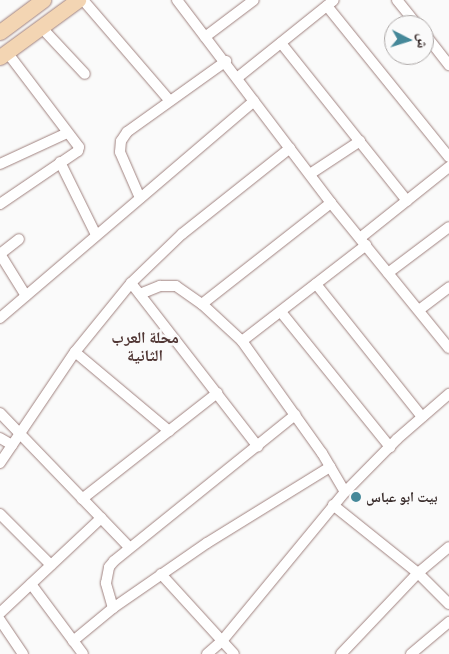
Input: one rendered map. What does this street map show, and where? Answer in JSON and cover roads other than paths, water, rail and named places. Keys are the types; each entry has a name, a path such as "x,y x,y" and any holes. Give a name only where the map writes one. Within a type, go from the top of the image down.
{"street":[{"path":"0,32 43,0"},
{"path":"0,204 60,162 78,152 79,147 3,54 78,0"},
{"path":"84,0 170,101"},
{"path":"177,0 226,61 236,78 331,203 449,348"},
{"path":"205,37 254,0"},
{"path":"397,0 409,15"},
{"path":"236,78 331,3 449,157"},
{"path":"41,27 85,74"},
{"path":"281,43 407,200"},
{"path":"434,46 449,65"},
{"path":"140,198 120,152 121,142 127,132 226,61"},
{"path":"0,318 254,101"},
{"path":"0,164 67,133"},
{"path":"310,174 360,141"},
{"path":"0,463 75,352 131,283 182,234 290,148"},
{"path":"60,162 96,235"},
{"path":"242,340 316,284 407,200 449,166"},
{"path":"202,304 331,203"},
{"path":"388,273 449,226"},
{"path":"19,239 0,254 26,296"},
{"path":"131,283 258,447"},
{"path":"316,284 422,417"},
{"path":"140,294 168,285 183,290 202,304 242,340 295,415 345,492"},
{"path":"419,310 449,287"},
{"path":"281,312 390,447"},
{"path":"75,352 168,431"},
{"path":"82,499 217,393"},
{"path":"207,654 222,640 345,492 390,447 449,394"},
{"path":"0,413 129,548"},
{"path":"114,608 106,575 114,561 258,447 295,415"},
{"path":"0,438 12,445"},
{"path":"31,584 77,649 114,608 161,574 330,467"},
{"path":"333,505 418,573 449,604"},
{"path":"0,514 51,565"},
{"path":"0,613 101,518"},
{"path":"341,654 418,573 449,548"},
{"path":"161,574 234,654"},
{"path":"0,620 23,654"},
{"path":"411,654 449,622"}],"place":[{"name":"بيت ابو عباس","path":"356,497"}],"district":[{"name":"محلة العرب الثانية","path":"145,347"}]}
